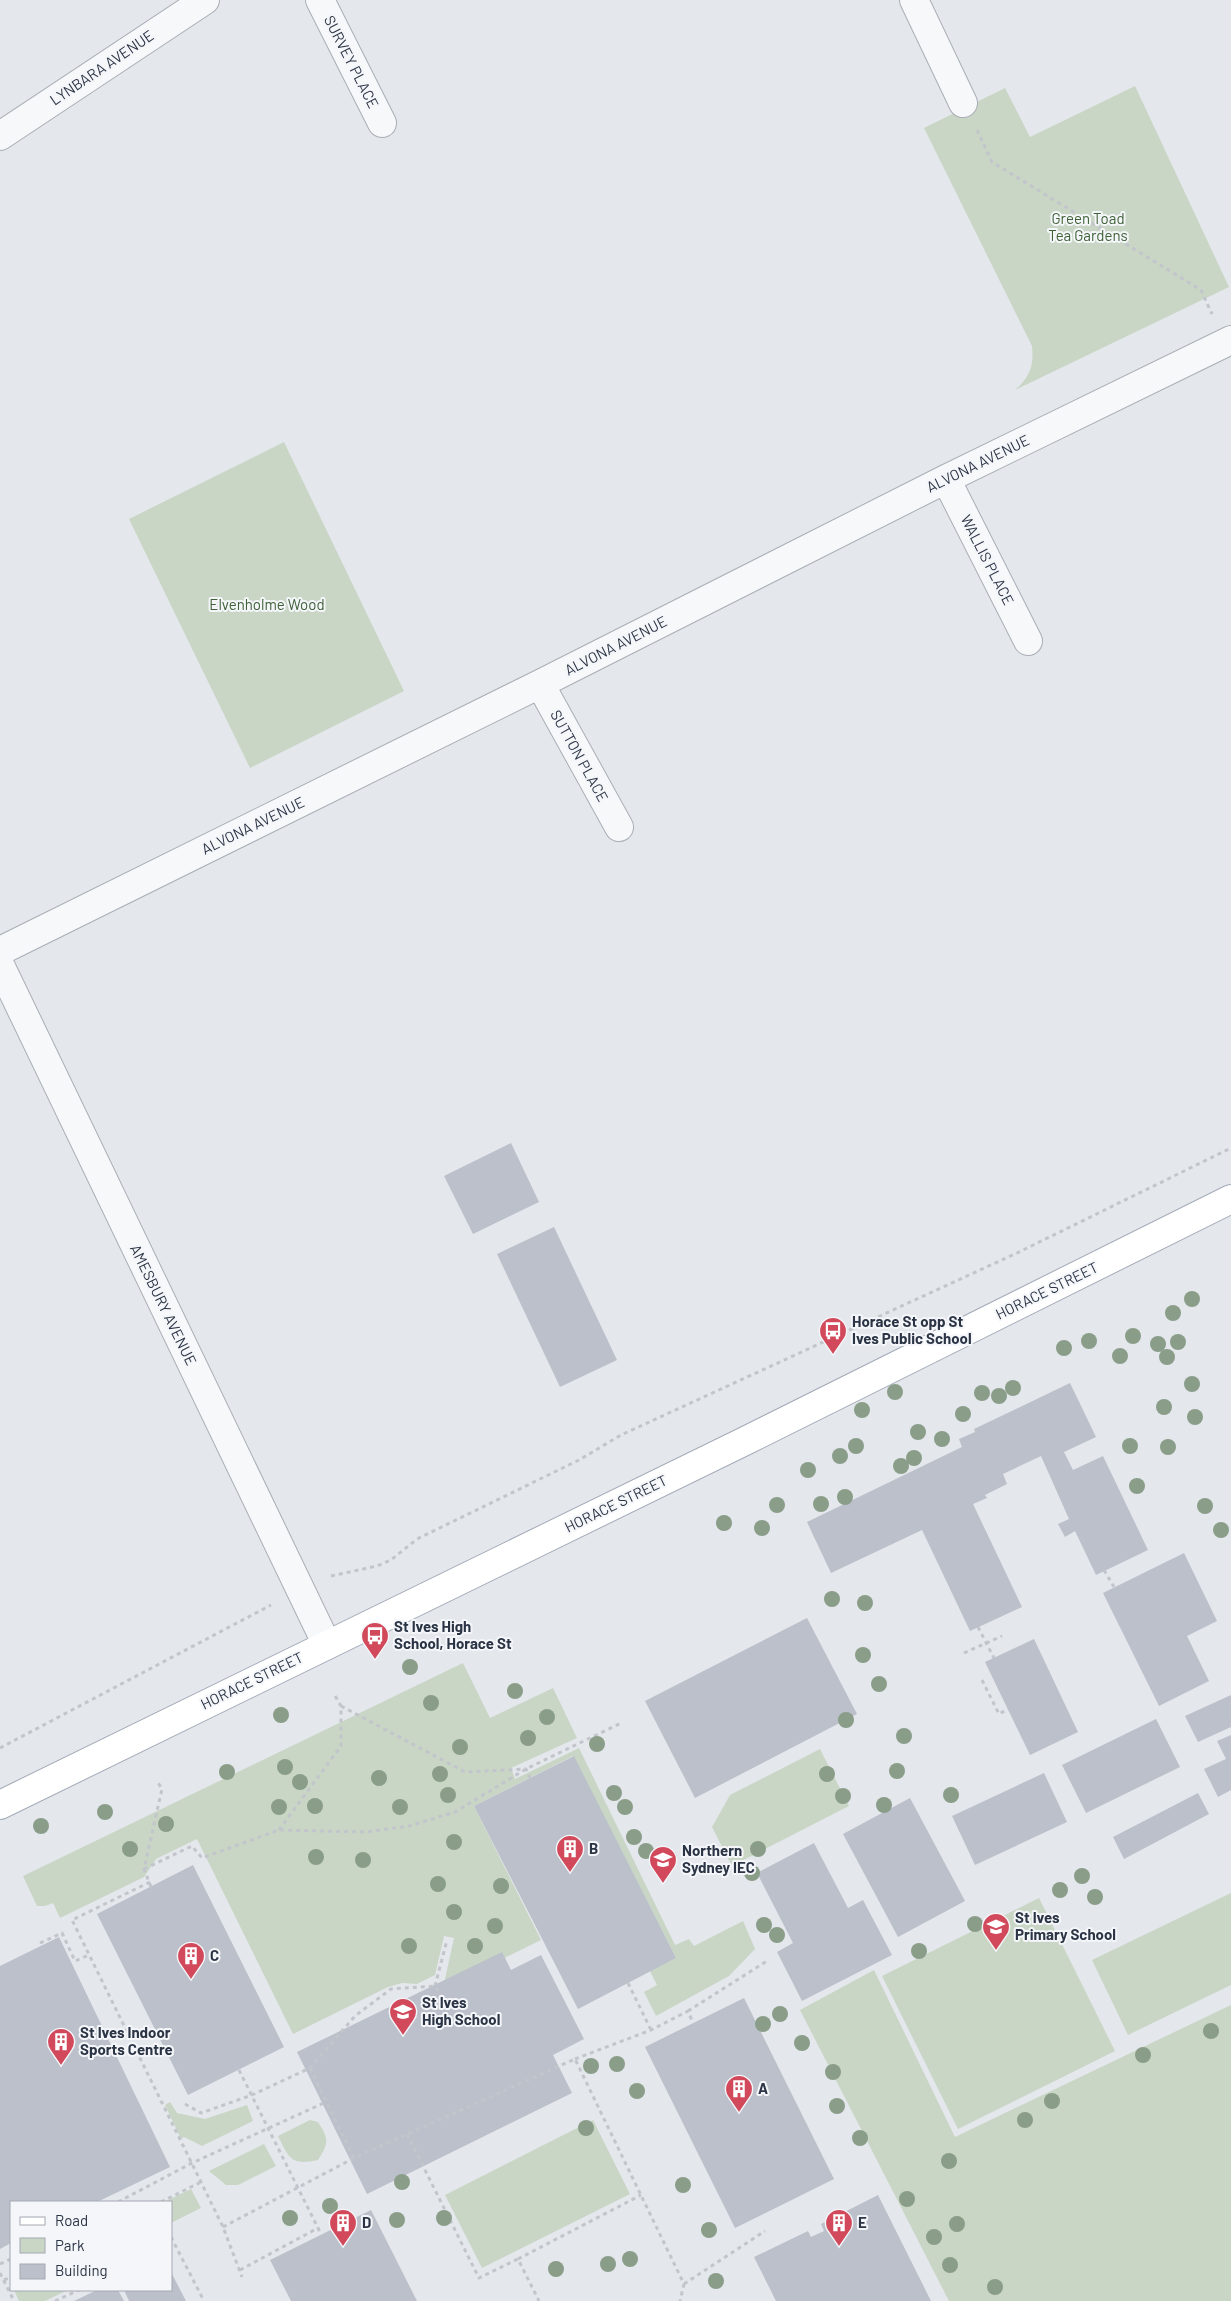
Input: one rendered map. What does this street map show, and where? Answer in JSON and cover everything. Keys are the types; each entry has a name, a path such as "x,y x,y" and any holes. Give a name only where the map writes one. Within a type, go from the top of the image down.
{"main road":[{"name":"HORACE STREET","path":"0,1805 743,1442 1231,1198"}],"street":[{"name":"LYNBARA AVENUE","path":"0,136 205,0"},
{"name":"SURVEY PLACE","path":"320,0 382,123"},
{"path":"914,0 963,103"},
{"name":"ALVONA AVENUE","path":"0,951 540,684 946,479 1228,342"},
{"name":"WALLIS PLACE","path":"946,479 1028,641"},
{"name":"SUTTON PLACE","path":"540,684 619,828"},
{"name":"AMESBURY AVENUE","path":"0,965 327,1645"}],"path":[{"path":"963,103 992,162 1201,290 1228,342"},
{"path":"333,1576 377,1566 391,1560 417,1540 578,1460 621,1435 1017,1253 1231,1148"},
{"path":"1104,1570 1114,1587"},
{"path":"0,1748 265,1608"},
{"path":"978,1627 994,1658"},
{"path":"964,1653 1002,1636"},
{"path":"982,1680 999,1714 1008,1709"},
{"path":"279,1830 341,1746 341,1706 334,1694"},
{"path":"341,1706 465,1772 526,1769"},
{"path":"144,1869 192,1846 202,1858 279,1830 366,1832 408,1826 455,1812 526,1769 620,1724"},
{"path":"526,1769 530,1778"},
{"path":"151,1887 144,1869 162,1789 157,1781"},
{"path":"150,1882 72,1920 202,2182 223,2227 242,2277"},
{"path":"40,1943 62,1933 76,1961 89,1955"},
{"path":"444,2001 435,1986 447,1940"},
{"path":"223,2227 354,2158 574,2059 650,2030 688,2011 767,1961"},
{"path":"628,1983 650,2030"},
{"path":"185,2104 201,2113 252,2095 310,2068 354,2016 391,1989 435,1986"},
{"path":"688,2011 694,2023"},
{"path":"574,2059 684,2284 680,2301"},
{"path":"310,2068 354,2158"},
{"path":"239,2070 321,2234"},
{"path":"120,2201 192,2163 326,2102"},
{"path":"407,2134 479,2278 518,2260 642,2195"},
{"path":"163,2201 202,2182"},
{"path":"240,2270 318,2228"},
{"path":"684,2284 765,2231"},
{"path":"172,2239 204,2301"},
{"path":"518,2260 538,2301"},
{"path":"0,2273 14,2301"},
{"path":"4,2280 10,2277"},
{"path":"55,2301 62,2300 77,2291"}],"green space":[{"name":"Green Toad Tea Gardens","path":"1135,86 1229,287 1015,390 1030,371 1032,346 924,128 1005,88 1030,137"},
{"name":"Elvenholme Wood","path":"284,442 404,691 250,768 129,519"},
{"path":"463,1663 490,1718 553,1688 577,1738 511,1768 515,1779 579,1748 675,1945 689,1939 694,1946 743,1921 755,1949 729,1976 656,2016 644,1992 657,1985 650,1971 676,1958 573,1756 474,1806 541,1940 446,1987 445,1979 454,1938 444,1936 435,1975 417,1984 402,1983 388,1987 293,2034 197,1839 156,1859 144,1877 60,1918 53,1903 37,1906 23,1876"},
{"path":"820,1749 849,1806 732,1866 712,1827 730,1795"},
{"path":"1231,1893 1231,1985 1128,2035 1092,1960"},
{"path":"1039,1898 1115,2051 958,2129 882,1976"},
{"path":"874,1970 955,2137 1231,2005 1231,2301 949,2301 800,2010"},
{"path":"170,2102 177,2113 205,2119 247,2105 253,2121 202,2146 184,2137 181,2139 165,2105"},
{"path":"310,2120 318,2122 326,2137 326,2145 318,2160 309,2162 296,2161 288,2155 278,2136"},
{"path":"593,2120 630,2194 482,2268 445,2195"},
{"path":"264,2144 276,2166 238,2185 226,2185 209,2171"},
{"path":"191,2189 201,2208 172,2222 172,2201 166,2201"},
{"path":"14,2291 66,2291 45,2301 19,2301"}],"building":[{"path":"511,1143 539,1202 473,1234 444,1176"},
{"path":"554,1227 617,1360 560,1387 497,1254"},
{"path":"1070,1383 1096,1437 1064,1452 1073,1470 1103,1456 1148,1550 1096,1575 1075,1531 1065,1537 1058,1524 1069,1519 1041,1456 1003,1474 1007,1484 985,1495 987,1498 973,1504 1022,1607 970,1631 922,1530 831,1573 807,1522 962,1447 959,1439 975,1432 974,1429"},
{"path":"1184,1553 1217,1621 1187,1636 1209,1681 1159,1706 1103,1593"},
{"path":"807,1618 857,1714 695,1798 645,1701"},
{"path":"1034,1639 1078,1732 1030,1755 985,1662"},
{"path":"1231,1695 1231,1727 1198,1742 1185,1716"},
{"path":"1156,1719 1180,1767 1086,1813 1062,1765"},
{"path":"1231,1735 1231,1790 1218,1797 1204,1769 1226,1759 1217,1741"},
{"name":"B","path":"574,1756 676,1958 578,2009 474,1806"},
{"path":"1044,1773 1067,1822 975,1865 952,1816"},
{"path":"1198,1793 1209,1814 1124,1859 1113,1837"},
{"path":"910,1798 965,1901 898,1937 843,1834"},
{"path":"814,1843 848,1908 863,1900 892,1955 802,2001 777,1952 793,1943 757,1873"},
{"name":"C","path":"193,1865 284,2047 188,2095 97,1914"},
{"name":"St Ives Indoor Sports Centre","path":"59,1937 170,2167 99,2201 10,2201 10,2244 0,2249 0,1966"},
{"path":"502,1952 511,1970 541,1955 584,2039 553,2055 572,2093 367,2194 297,2052"},
{"name":"A","path":"744,1998 834,2179 735,2228 645,2047"},
{"name":"E","path":"878,2195 931,2301 776,2301 754,2257 808,2231 811,2237 824,2231 821,2224"},
{"name":"D","path":"371,2210 417,2301 291,2301 270,2260"},
{"path":"172,2274 186,2301 129,2301 124,2291 172,2291"},
{"path":"95,2291 119,2291 124,2301 74,2301"}],"place":[{"name":"Horace St opp St Ives Public School","path":"833,1355"},
{"name":"St Ives High School, Horace St","path":"375,1660"},
{"name":"B","path":"570,1873"},
{"name":"Northern Sydney IEC","path":"663,1884"},
{"name":"St Ives Primary School","path":"996,1951"},
{"name":"C","path":"191,1980"},
{"name":"St Ives High School","path":"403,2036"},
{"name":"St Ives Indoor Sports Centre","path":"61,2066"},
{"name":"A","path":"739,2113"},
{"name":"D","path":"343,2247"},
{"name":"E","path":"839,2247"}]}
